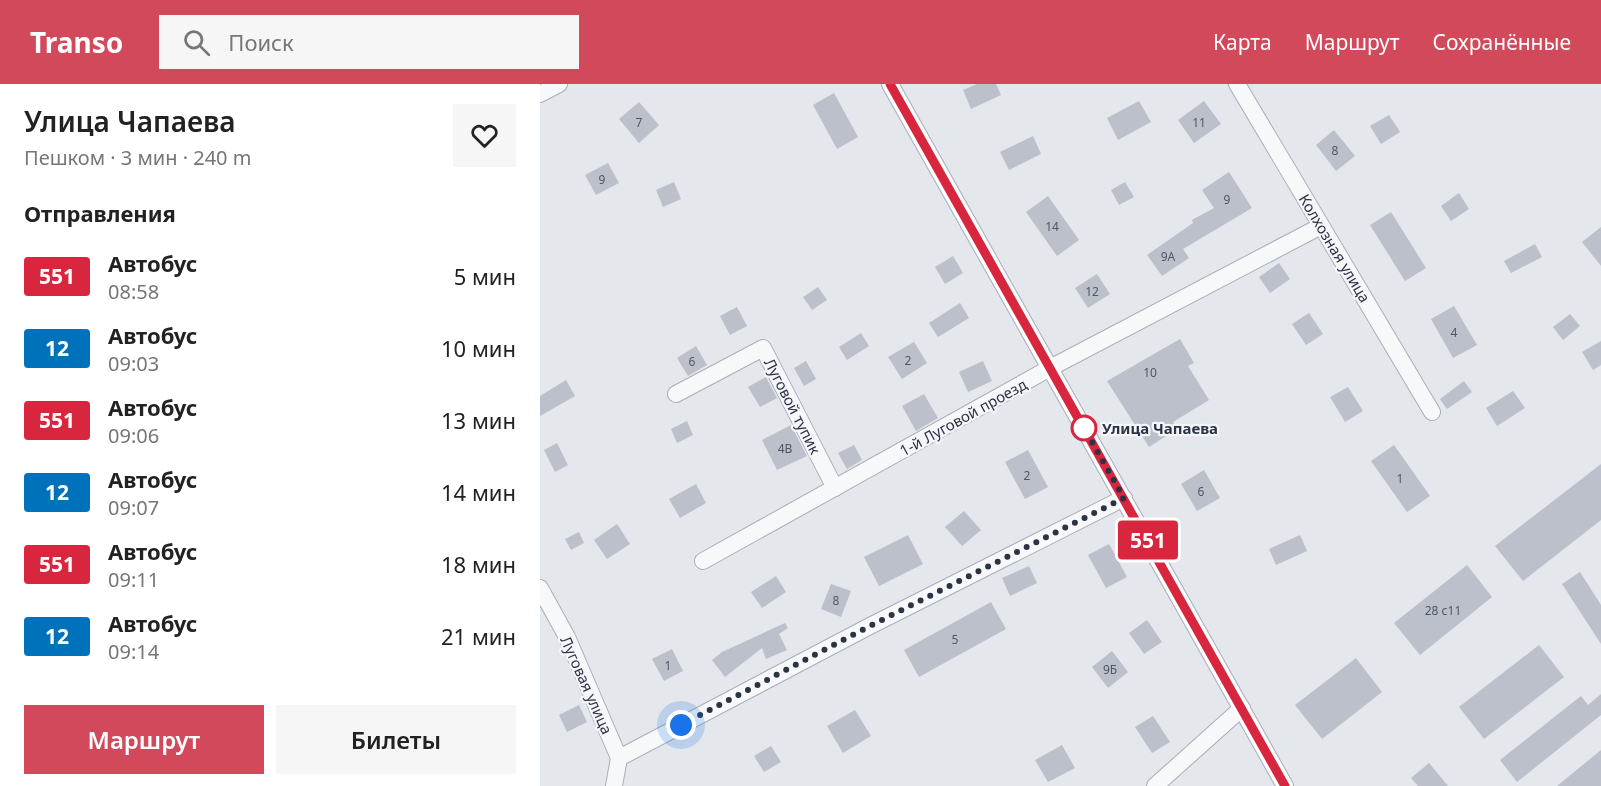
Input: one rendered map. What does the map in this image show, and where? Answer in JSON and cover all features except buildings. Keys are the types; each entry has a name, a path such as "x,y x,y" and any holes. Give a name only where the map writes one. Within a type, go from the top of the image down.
{"street":[{"path":"540,94 559,84"},
{"path":"890,84 1285,786"},
{"name":"Колхозная улица","path":"1237,84 1432,412"},
{"name":"1-й Луговой проезд","path":"703,561 1050,368 1321,226"},
{"name":"Луговой тупик","path":"676,394 763,348 835,488"},
{"path":"614,786 619,758 868,627 1124,498"},
{"name":"Луговая улица","path":"540,588 567,637 619,758"},
{"path":"1155,786 1242,708"}],"bus line":[{"name":"551","path":"890,84 1285,786"}],"place":[{"name":"Улица Чапаева","path":"1084,428"}],"route":[{"path":"681,725 868,627 1124,498 1084,428"}]}
